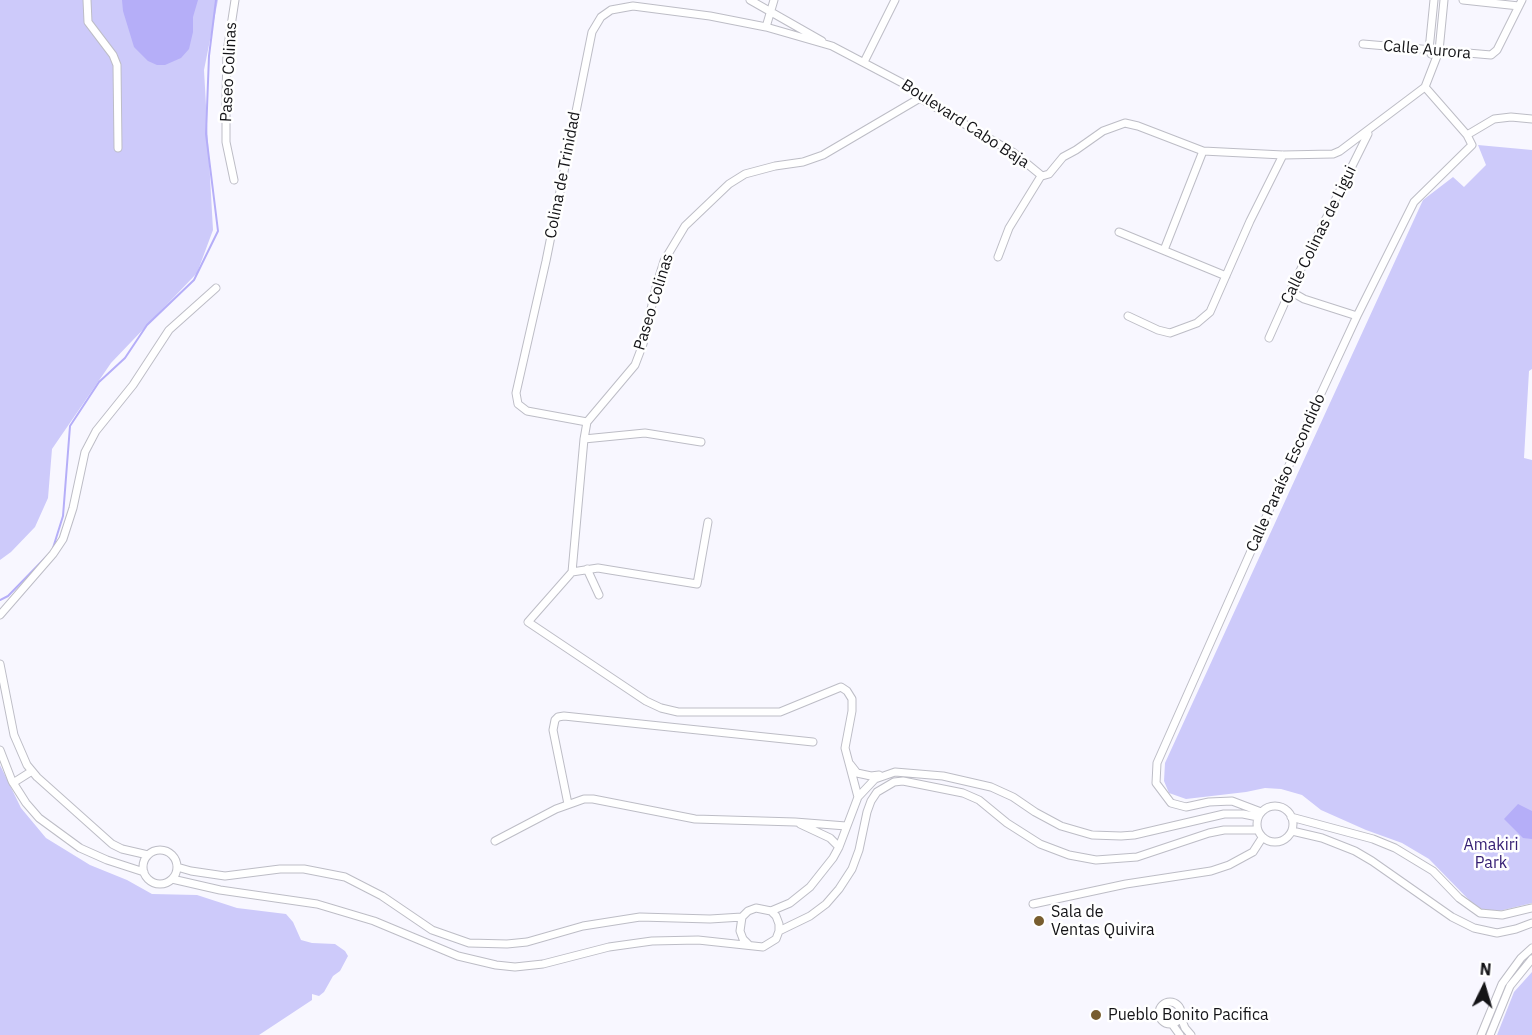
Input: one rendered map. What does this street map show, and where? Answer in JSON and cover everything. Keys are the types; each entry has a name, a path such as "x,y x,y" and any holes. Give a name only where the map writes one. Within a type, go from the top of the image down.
{"street":[{"path":"87,0 88,22 113,55 117,65 118,148"},
{"name":"Paseo Colinas","path":"234,180 226,142 226,97 227,52 235,0"},
{"name":"Boulevard Cabo Baja","path":"750,0 908,86 920,98 1014,153 1041,176 1046,176 1063,157 1103,130 1125,123 1203,152 1333,154 1347,148 1425,87"},
{"path":"766,27 774,0"},
{"path":"864,62 895,0"},
{"path":"1434,0 1429,50 1434,62"},
{"path":"1444,0 1439,51 1425,87 1467,135 1494,119 1511,117 1532,119"},
{"path":"1463,0 1520,3"},
{"name":"Calle Aurora","path":"1363,44 1491,55 1497,50 1520,3"},
{"name":"Colina de Trinidad","path":"587,422 532,413 518,404 516,389 548,253 592,32 605,13 620,7 669,10"},
{"name":"Boulevard Cabo Baja","path":"669,10 766,27 832,46"},
{"name":"Paseo Colinas","path":"587,422 635,365 664,261 685,226 703,208 729,184 744,174 803,162 823,155 920,98"},
{"name":"Calle Colinas de Ligui","path":"1269,338 1369,131"},
{"name":"Calle Paraíso Escondido","path":"1259,814 1232,801 1209,802 1186,807 1171,803 1156,783 1157,764 1357,316 1414,202 1471,146 1472,143 1467,135"},
{"path":"1164,250 1203,152"},
{"path":"1128,316 1170,333 1197,323 1210,312 1250,221 1283,155"},
{"path":"998,257 1009,228 1041,176"},
{"path":"1119,232 1226,276"},
{"path":"0,615 53,554 63,539 73,508 85,452 96,431 133,385 169,330 216,288"},
{"path":"1290,291 1304,299 1357,316"},
{"path":"587,422 572,572 528,622 646,702 678,712 780,712 841,687 850,694 852,705 846,739 847,759 858,796"},
{"path":"584,439 645,434 701,442"},
{"path":"572,572 587,569 610,570 697,584 708,522"},
{"path":"587,569 599,595"},
{"path":"0,664 14,735 32,771 49,789 112,844 122,849 148,855"},
{"path":"568,804 553,730 558,717 813,742"},
{"path":"0,750 13,783 26,803 39,818 80,848 107,861 144,872 151,881 156,883 168,882 172,879 177,867 174,856 164,850 153,851 144,863 144,872"},
{"path":"847,759 857,773 871,776 895,772 919,773 991,787 1061,825 1092,835 1134,835 1224,814 1259,814 1271,806 1277,806 1283,808 1291,817 1373,839 1395,848 1433,871 1459,898 1480,913 1502,915 1532,908"},
{"path":"13,783 32,771"},
{"path":"771,911 790,903 810,887 839,847 858,796 875,779 886,774"},
{"path":"779,932 810,916 826,904 839,889 852,869 859,850 871,801 877,792 894,782 963,793 979,800 1007,823 1041,844 1069,855 1096,860 1137,857 1224,830 1257,830"},
{"path":"495,841 568,804 593,799 695,819 846,826"},
{"path":"1259,814 1257,830 1262,838 1273,843 1289,836 1292,831 1291,817"},
{"path":"795,822 831,838 839,847"},
{"path":"1292,831 1322,838 1355,851 1452,916 1474,928 1497,933 1516,929 1532,922"},
{"path":"1033,904 1126,884 1211,871 1229,865 1253,852 1262,838"},
{"path":"177,867 199,873 225,876 280,869 304,869 345,877 382,896 432,930 469,943 527,942 583,926 640,917 710,919 742,917"},
{"path":"172,879 220,890 317,904 374,921 458,956 496,966 515,967 543,964 609,947 652,941 698,940 763,947 776,939 779,932 776,916 771,911 756,908 748,911 742,917 740,931 748,944"},
{"path":"1481,1035 1502,984 1521,958 1532,948"},
{"path":"1490,1035 1510,986 1532,958"},
{"path":"1181,1018 1172,1024 1165,1023 1159,1016 1160,1009 1165,1003 1172,1002 1178,1005 1182,1011 1181,1018 1185,1028 1191,1035"},
{"path":"1172,1024 1180,1035"}],"green space":[{"path":"0,0 218,0 204,70 213,230 197,273 111,363 52,449 48,498 35,527 0,560"},
{"name":"Amakiri Park","path":"1478,145 1532,150 1532,369 1529,371 1524,458 1532,460 1532,903 1495,912 1482,909 1472,903 1429,859 1402,843 1321,810 1302,795 1281,789 1265,788 1186,799 1169,793 1164,781 1165,763 1423,200 1453,177 1464,187 1486,165"},
{"path":"0,765 21,808 46,838 90,865 127,880 152,894 197,895 237,908 286,914 293,922 301,940 335,944 345,951 348,956 340,971 333,976 324,992 319,996 312,994 312,1000 259,1035 0,1035"},
{"path":"1532,972 1532,1035 1497,1035 1514,992"}],"shaded area":[{"path":"122,0 198,0 193,17 193,32 189,49 181,58 165,65 157,65 148,61 134,47"},
{"path":"1518,804 1532,811 1532,839 1523,838 1504,819"}],"waterway":[{"path":"53,548 63,516 70,426 99,382 125,358 147,325 194,280 218,231 206,134 209,56 216,0"},
{"path":"0,600 8,596 48,555"}],"place":[{"name":"Sala de Ventas Quivira","path":"1039,921"},
{"name":"Pueblo Bonito Pacifica","path":"1096,1015"}]}
